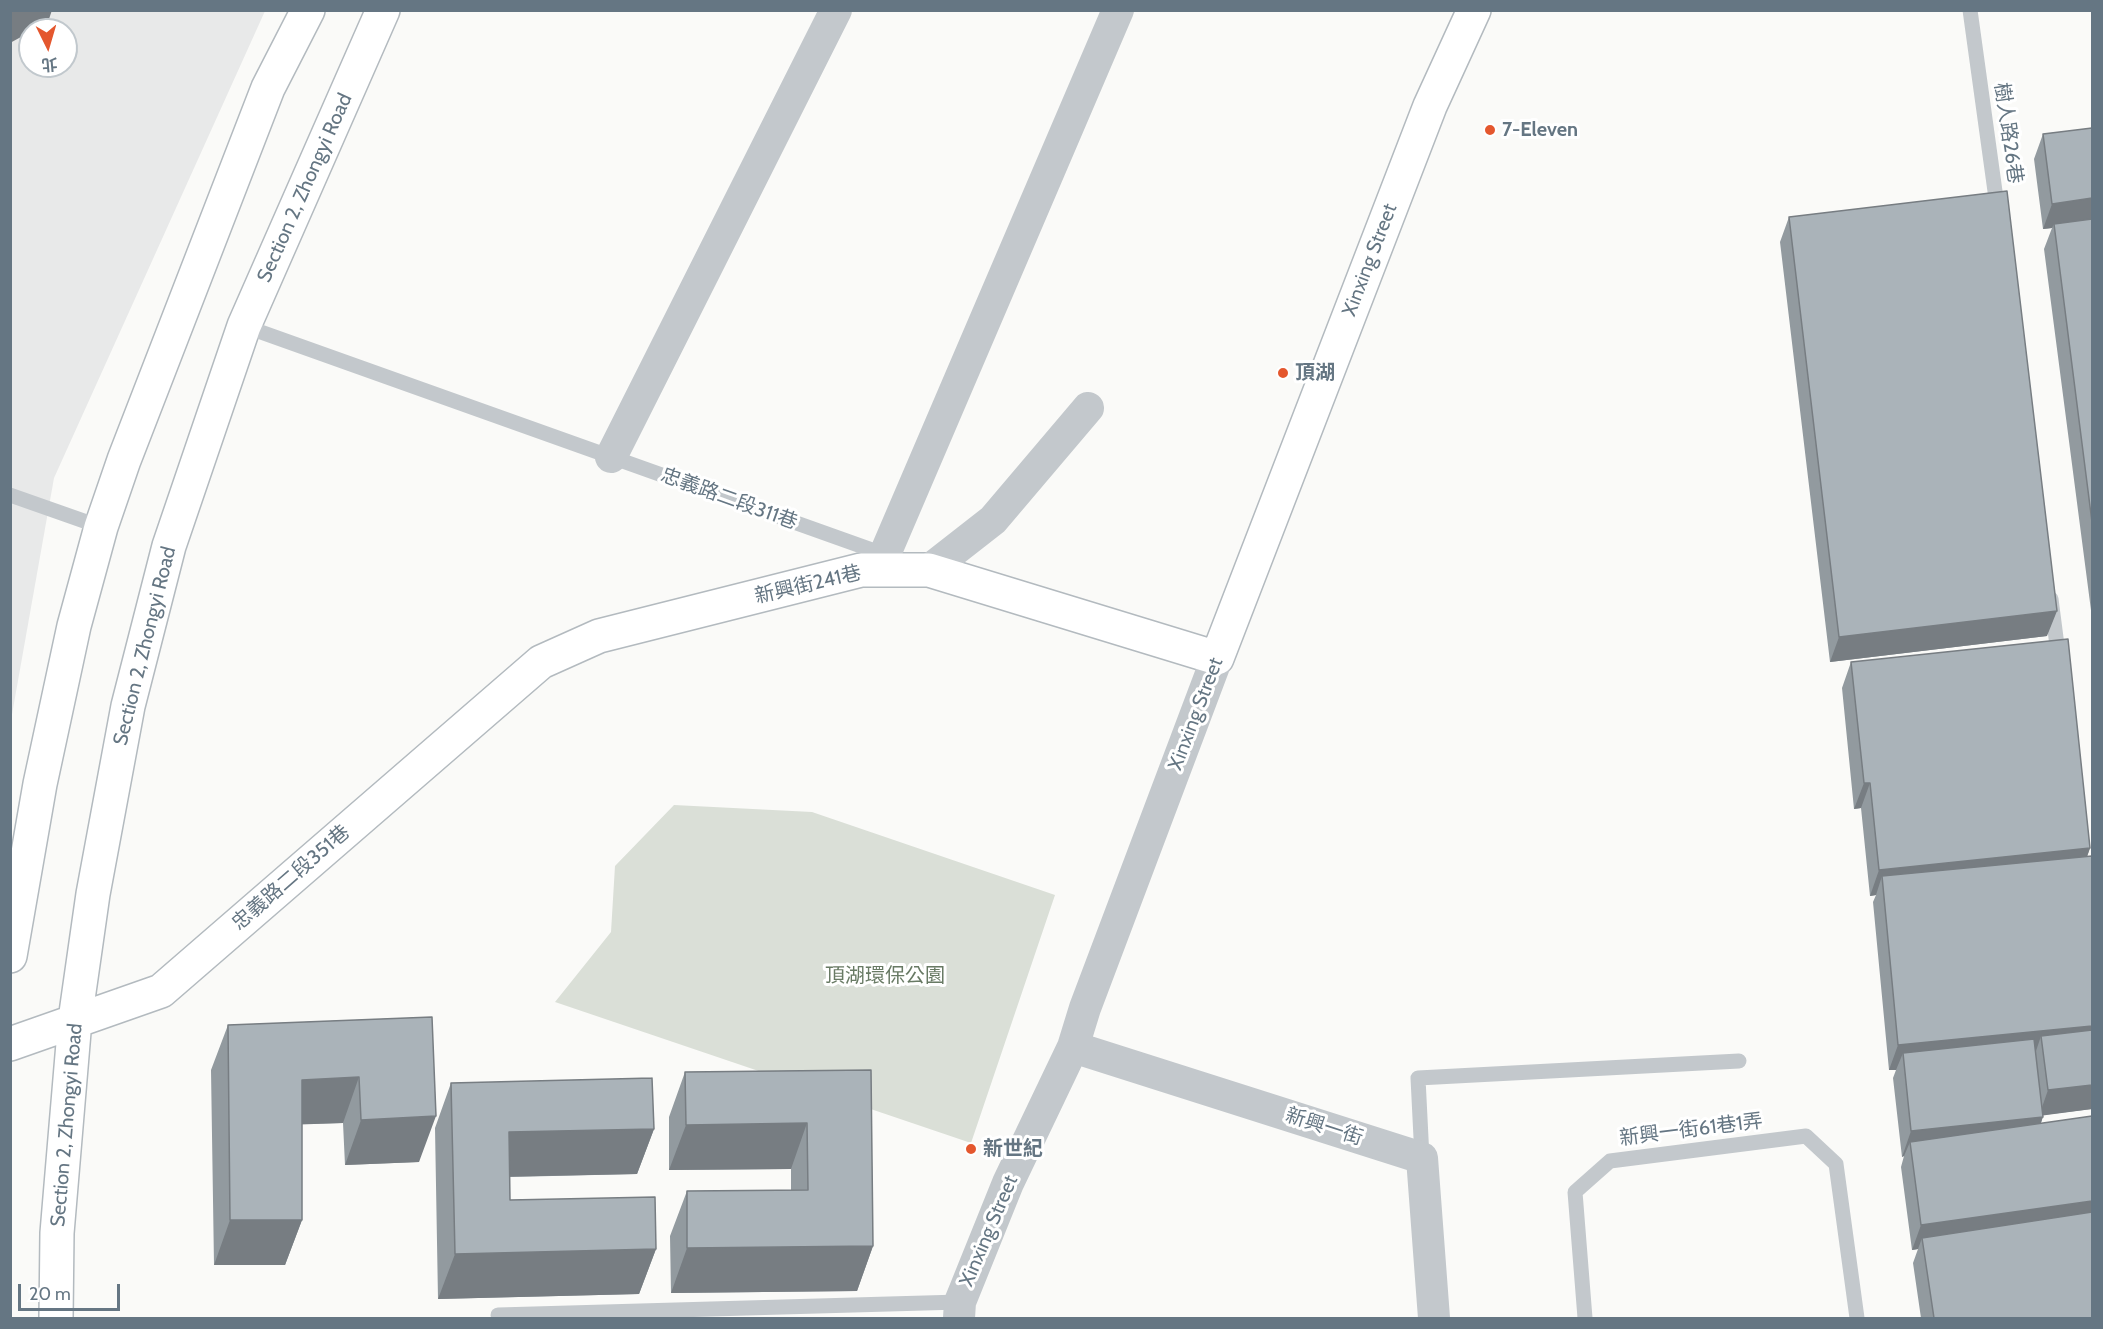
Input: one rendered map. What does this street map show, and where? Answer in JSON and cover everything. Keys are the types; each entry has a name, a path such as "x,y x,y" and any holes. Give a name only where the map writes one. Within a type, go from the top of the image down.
{"main road":[{"path":"10,956 52,728 74,626 101,527 123,460 268,88 308,10"},
{"name":"Section 2, Zhongyi Road","path":"56,1318 57,1233 75,1020 93,894 128,706 169,546 244,326 383,10"},
{"path":"1217,658 1430,106 1474,10"},
{"name":"新興街241巷","path":"541,662 599,636 861,570 929,570"},
{"name":"忠義路二段311巷","path":"929,570 1217,658"},
{"name":"忠義路二段351巷","path":"10,1044 161,991 541,662"}],"street":[{"path":"611,457 836,10"},
{"path":"885,554 1118,10"},
{"path":"929,570 993,520 1088,408"},
{"name":"Xinxing Street","path":"959,1310 1008,1183 1073,1047 1085,1008 1217,658"},
{"name":"新興一街","path":"1073,1047 1422,1158"},
{"path":"1422,1158 1434,1318"}],"lane":[{"name":"樹人路26巷","path":"1970,10 2001,234"},
{"name":"忠義路二段311巷","path":"244,326 929,570"},
{"path":"10,495 101,527"},
{"path":"2049,586 2062,680"},
{"path":"1422,1158 1418,1078 1739,1061"},
{"name":"新興一街61巷1弄","path":"1585,1318 1575,1192 1610,1161 1806,1136 1836,1164 1857,1318"},
{"path":"498,1315 959,1310"}],"shaded area":[{"path":"11,11 265,11 54,478 11,720"}],"green space":[{"name":"頂湖環保公園","path":"674,805 812,812 1055,895 971,1143 555,1002 611,932 615,866"}],"building":[{"path":"2092,128 2092,198 2052,204 2043,134"},
{"path":"2007,191 2057,611 1839,637 1789,217"},
{"path":"2092,219 2092,522 2054,224"},
{"path":"2068,639 2090,848 1879,870 1870,783 1864,783 1851,662"},
{"path":"2092,856 2092,1026 1898,1045 1882,876"},
{"path":"432,1017 436,1116 361,1120 359,1077 302,1080 302,1220 230,1220 228,1025"},
{"path":"2092,1030 2092,1085 2048,1090 2041,1036"},
{"path":"2034,1039 2043,1117 1911,1131 1903,1053"},
{"path":"871,1070 873,1246 687,1248 687,1191 808,1190 807,1123 686,1125 685,1072"},
{"path":"652,1078 654,1129 509,1132 510,1200 655,1197 656,1249 455,1254 451,1083"},
{"path":"2092,1116 2092,1201 1921,1225 1910,1142"},
{"path":"2092,1212 2092,1318 1934,1318 1922,1238"}],"place":[{"name":"7-Eleven","path":"1490,130"},
{"name":"頂湖","path":"1283,373"},
{"name":"新世紀","path":"971,1149"}]}
